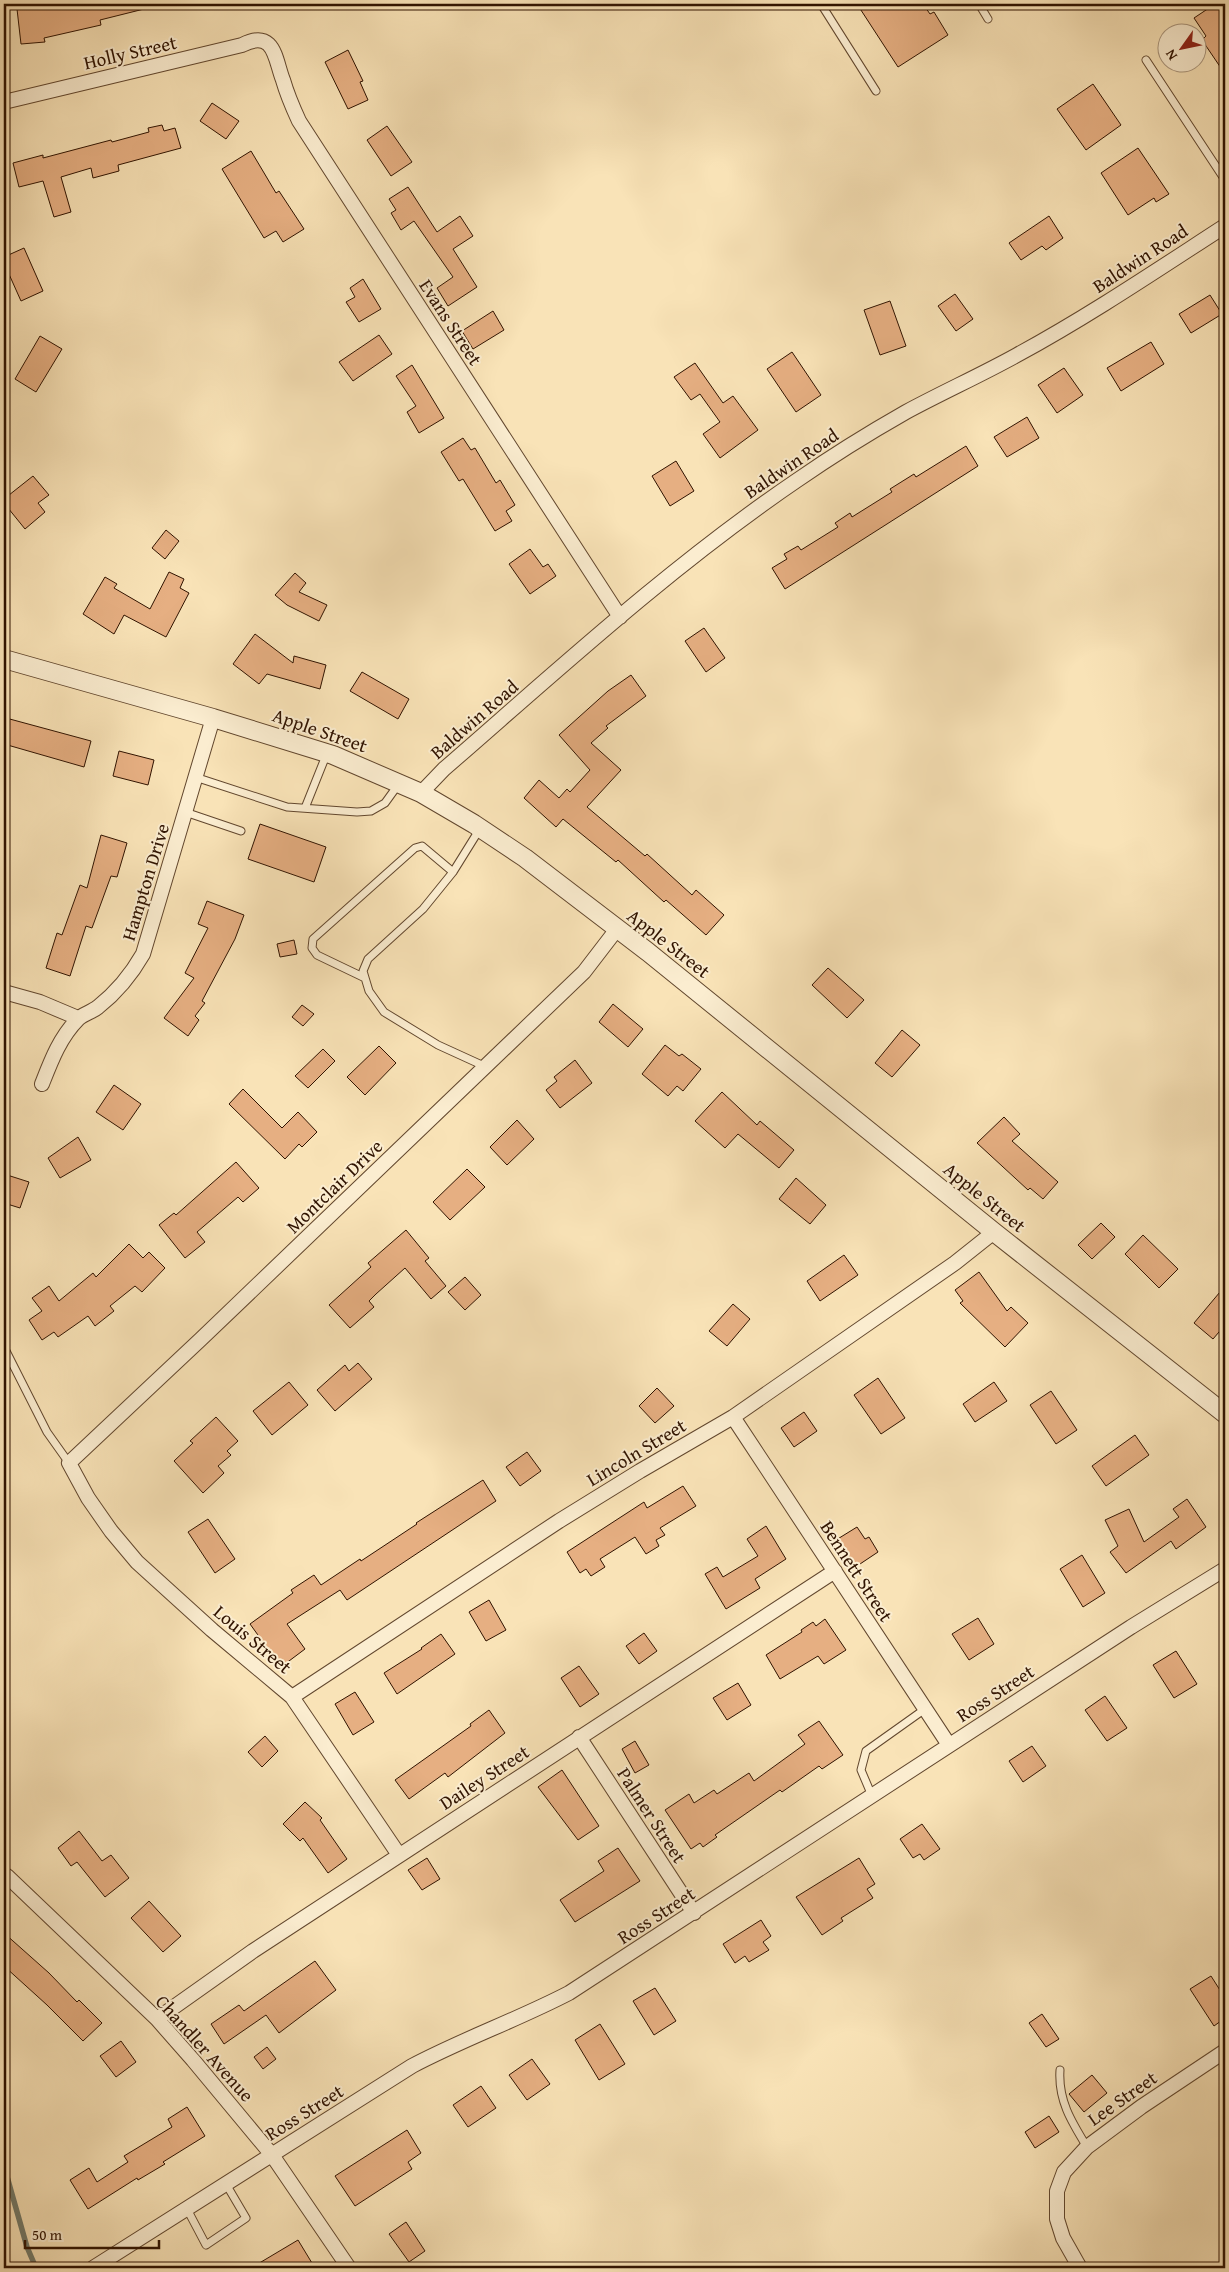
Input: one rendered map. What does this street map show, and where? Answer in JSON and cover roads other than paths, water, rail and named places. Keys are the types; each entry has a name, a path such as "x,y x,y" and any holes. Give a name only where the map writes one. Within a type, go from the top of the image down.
{"street":[{"name":"Holly Street","path":"4,102 242,46 251,41 264,42"},
{"name":"Evans Street","path":"264,42 272,48 277,56 281,77 299,121 620,616"},
{"name":"Baldwin Road","path":"421,793 444,769 620,616 760,506 832,457 905,413 1080,320 1225,226"},
{"name":"Apple Street","path":"4,659 213,718 327,753 421,793 474,824 525,858 617,929 994,1232 1225,1414"},
{"name":"Hampton Drive","path":"42,1084 55,1051 78,1018 96,1009 115,993 131,975 143,954 213,718"},
{"name":"Montclair Drive","path":"69,1463 275,1269 484,1066 584,972 617,929"},
{"path":"4,992 40,1002 78,1018"},
{"name":"Lincoln Street","path":"292,1696 559,1521 733,1417 955,1263 994,1232"},
{"name":"Bennett Street","path":"733,1417 949,1745"},
{"name":"Louis Street","path":"69,1463 88,1498 111,1531 137,1562 212,1630 292,1696 399,1855"},
{"name":"Ross Street","path":"93,2268 420,2062 452,2046 530,2013 569,1993 1131,1627 1225,1569"},
{"name":"Dailey Street","path":"157,2019 253,1951 835,1571"},
{"name":"Palmer Street","path":"579,1737 694,1913"},
{"name":"Chandler Avenue","path":"7,1876 157,2019 241,2116 272,2155 349,2268"},
{"name":"Lee Street","path":"1080,2268 1063,2238 1057,2219 1057,2190 1064,2172 1086,2146 1141,2106 1225,2051"}],"lane":[{"path":"820,4 876,91"},
{"path":"979,4 988,19"},
{"path":"1146,60 1225,180"},
{"path":"305,808 327,753"},
{"path":"195,777 287,806 357,812 371,810 385,803 400,783"},
{"path":"185,812 241,831"},
{"path":"474,824 476,835 453,872 423,909 368,959 363,971 369,991 384,1012 462,1058 484,1066"},
{"path":"365,978 317,955 312,948 313,939 415,848 422,846 453,872"},
{"path":"4,1347 48,1432 69,1463"},
{"path":"872,1796 861,1770 866,1752 925,1709"},
{"path":"1060,2070 1064,2107 1086,2146"},
{"path":"187,2209 206,2245 246,2218 226,2184"}],"waterway":[{"path":"4,2166 27,2247 36,2268"}]}
